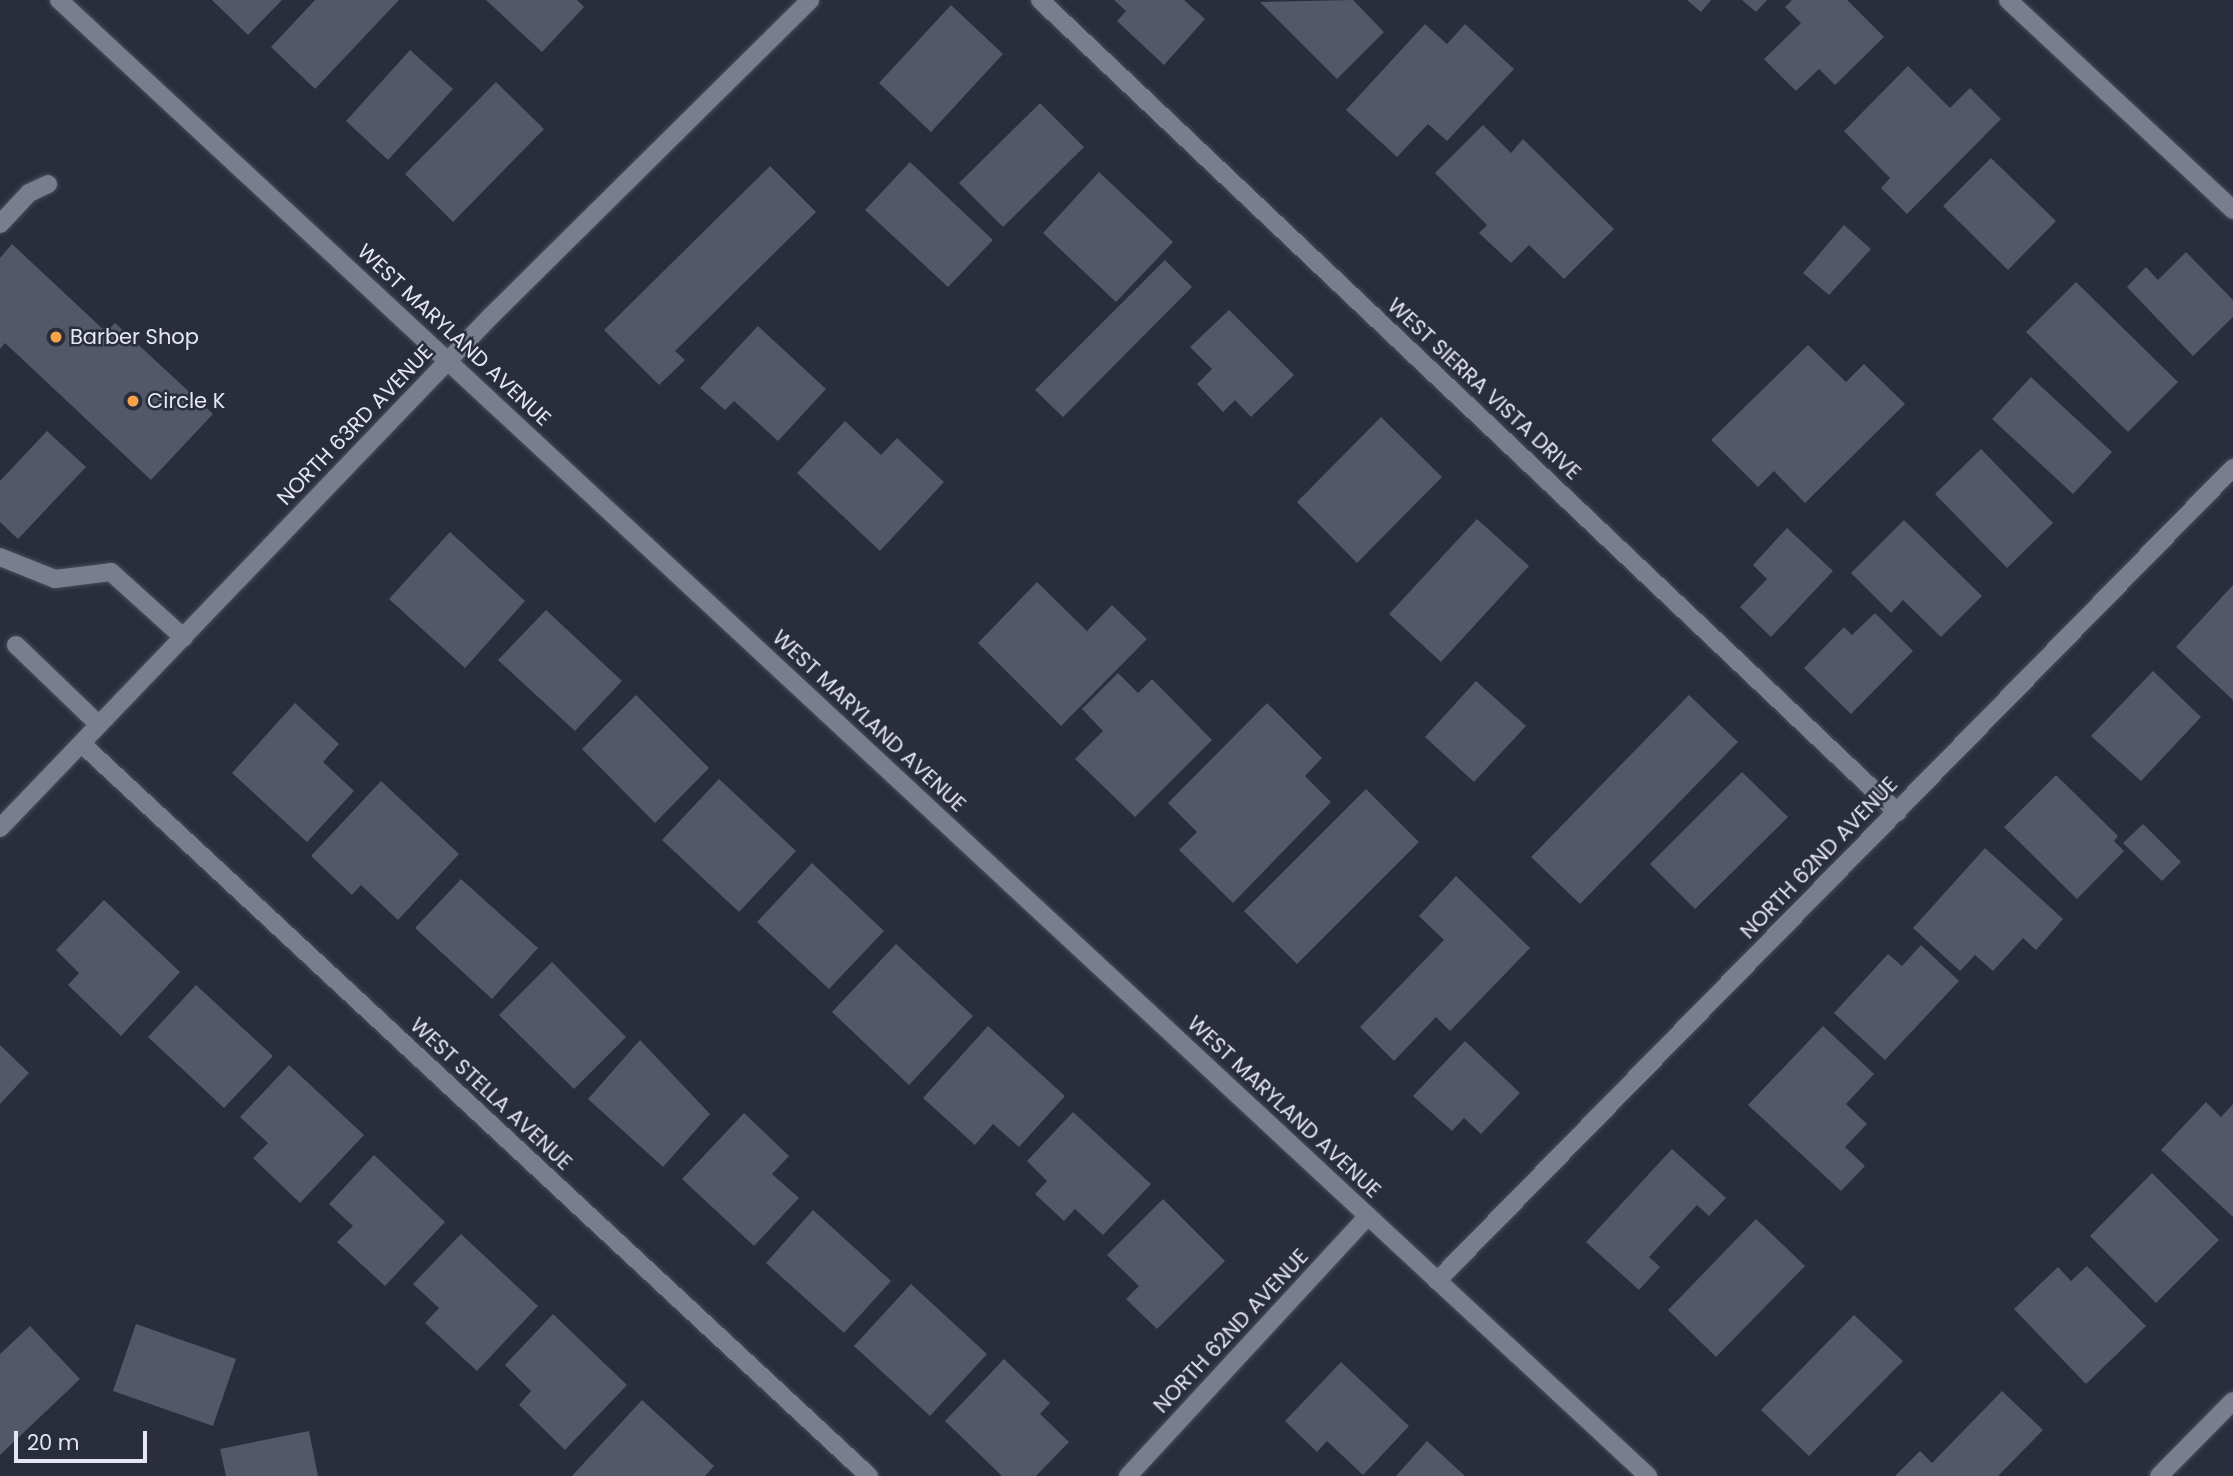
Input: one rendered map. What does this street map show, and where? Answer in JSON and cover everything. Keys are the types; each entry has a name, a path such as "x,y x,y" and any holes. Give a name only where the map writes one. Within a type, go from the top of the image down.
{"street":[{"name":"WEST MARYLAND AVENUE","path":"59,0 1648,1476"},
{"name":"NORTH 63RD AVENUE","path":"0,828 447,361 810,0"},
{"name":"WEST SIERRA VISTA DRIVE","path":"1040,0 1897,812"},
{"path":"2008,0 2233,210"},
{"path":"0,225 29,193 48,184"},
{"name":"NORTH 62ND AVENUE","path":"1437,1281 2233,468"},
{"path":"0,557 55,579 111,572 184,638"},
{"path":"16,645 99,725"},
{"name":"WEST STELLA AVENUE","path":"82,744 869,1476"},
{"name":"NORTH 62ND AVENUE","path":"1128,1476 1368,1216"},
{"path":"2159,1476 2233,1401"}],"building":[{"path":"212,0 282,0 248,35"},
{"path":"315,0 399,0 315,89 271,47"},
{"path":"486,0 577,0 584,7 542,52"},
{"path":"1114,0 1184,0 1205,19 1164,65 1117,21 1126,11"},
{"path":"1353,0 1384,32 1337,79 1260,2"},
{"path":"1687,0 1711,0 1701,12"},
{"path":"1742,0 1767,0 1756,12"},
{"path":"1792,0 1847,0 1884,37 1835,85 1819,69 1796,91 1764,59 1801,23 1785,7"},
{"path":"951,5 1003,54 931,132 879,83"},
{"path":"1425,24 1447,44 1465,24 1514,69 1447,141 1428,124 1397,157 1346,110"},
{"path":"410,50 453,89 388,160 346,121"},
{"path":"1908,66 1950,108 1970,88 2001,119 1907,214 1881,188 1890,178 1844,131"},
{"path":"496,82 544,129 453,222 405,174"},
{"path":"1040,103 1084,147 1003,227 959,183"},
{"path":"1483,125 1511,153 1523,139 1614,229 1564,279 1529,245 1511,263 1479,233 1487,225 1435,173"},
{"path":"1991,158 2056,221 2008,270 1943,206"},
{"path":"910,162 993,240 948,287 865,210"},
{"path":"770,166 816,212 675,351 685,360 659,385 604,330"},
{"path":"1099,172 1173,242 1116,302 1043,233"},
{"path":"1844,225 1871,249 1829,295 1803,273"},
{"path":"12,244 106,332 115,323 213,414 151,480 5,343 0,349 0,258"},
{"path":"2186,252 2233,300 2233,317 2193,356 2127,287 2146,267 2158,280"},
{"path":"1165,260 1192,287 1063,417 1035,390"},
{"path":"2076,282 2178,382 2128,432 2026,332"},
{"path":"1229,310 1294,375 1251,417 1235,400 1223,412 1197,384 1212,369 1190,347"},
{"path":"758,326 826,389 778,441 734,401 725,410 700,388"},
{"path":"1808,345 1846,382 1864,364 1905,404 1805,503 1774,471 1758,487 1711,440"},
{"path":"2031,377 2112,452 2073,494 1992,419"},
{"path":"1381,417 1442,477 1357,563 1297,502"},
{"path":"845,421 881,455 897,438 944,482 880,551 797,473"},
{"path":"47,431 86,467 18,539 0,522 0,481"},
{"path":"1981,449 2053,523 2007,568 1935,494"},
{"path":"1477,519 1529,566 1441,662 1389,614"},
{"path":"1904,520 1982,596 1941,637 1903,600 1891,613 1851,573"},
{"path":"1787,528 1833,571 1771,637 1740,607 1767,579 1753,565"},
{"path":"450,532 525,601 465,668 389,599"},
{"path":"1037,582 1087,631 1112,605 1147,639 1061,726 978,643"},
{"path":"2233,585 2233,700 2176,647"},
{"path":"546,610 622,681 575,731 498,660"},
{"path":"1875,613 1913,651 1851,714 1804,668 1844,627 1852,635"},
{"path":"2153,671 2201,717 2141,781 2091,736"},
{"path":"1118,673 1138,693 1152,679 1212,740 1135,817 1075,759 1103,731 1082,709"},
{"path":"1476,681 1526,726 1474,782 1425,737"},
{"path":"636,695 709,768 655,823 582,749"},
{"path":"1689,695 1738,742 1580,904 1531,857"},
{"path":"295,703 339,744 323,762 354,791 307,842 232,773"},
{"path":"1267,703 1322,758 1305,776 1331,802 1233,903 1179,850 1197,832 1168,803"},
{"path":"1742,772 1788,817 1695,909 1650,864"},
{"path":"2056,775 2118,836 2114,841 2124,851 2077,899 2004,827"},
{"path":"719,779 796,851 739,912 662,840"},
{"path":"381,781 459,854 398,920 361,885 352,895 311,856"},
{"path":"1366,789 1419,842 1297,964 1244,911"},
{"path":"2143,824 2181,862 2162,881 2123,843"},
{"path":"1985,848 2063,919 2036,950 2023,938 1993,971 1975,955 1960,971 1913,928"},
{"path":"812,863 884,931 829,989 757,922"},
{"path":"1456,876 1530,948 1450,1031 1436,1017 1394,1061 1360,1027 1444,940 1419,916"},
{"path":"461,879 538,948 492,999 415,928"},
{"path":"104,900 180,972 121,1036 68,985 79,973 56,950"},
{"path":"896,944 973,1016 909,1085 832,1012"},
{"path":"1921,945 1959,981 1885,1060 1834,1013 1888,954 1902,966"},
{"path":"552,962 626,1037 574,1089 499,1015"},
{"path":"196,985 273,1056 224,1108 148,1037"},
{"path":"988,1026 1065,1096 1019,1147 993,1124 975,1145 923,1098"},
{"path":"1823,1026 1874,1074 1846,1104 1867,1124 1845,1147 1865,1166 1841,1191 1748,1105"},
{"path":"640,1040 710,1114 663,1167 588,1099"},
{"path":"1465,1041 1520,1093 1481,1134 1464,1118 1452,1131 1413,1096"},
{"path":"0,1045 29,1073 0,1104"},
{"path":"289,1065 364,1135 300,1203 253,1158 268,1143 240,1117"},
{"path":"2206,1102 2221,1117 2233,1104 2233,1217 2161,1150"},
{"path":"1073,1112 1151,1184 1103,1235 1075,1209 1064,1221 1035,1194 1047,1181 1027,1161"},
{"path":"744,1113 789,1156 772,1174 799,1198 754,1246 682,1179"},
{"path":"1672,1149 1726,1198 1709,1216 1697,1205 1649,1257 1660,1267 1639,1290 1586,1242"},
{"path":"374,1155 445,1222 385,1286 337,1242 353,1226 329,1204"},
{"path":"2152,1173 2219,1240 2156,1303 2090,1236"},
{"path":"1163,1199 1225,1261 1157,1329 1126,1299 1139,1286 1107,1255"},
{"path":"813,1210 891,1281 844,1333 766,1263"},
{"path":"1756,1219 1805,1266 1716,1357 1668,1310"},
{"path":"461,1234 538,1306 477,1371 425,1323 439,1308 413,1284"},
{"path":"2087,1266 2146,1326 2086,1384 2014,1309 2058,1267 2071,1281"},
{"path":"911,1284 987,1354 930,1416 854,1346"},
{"path":"553,1314 627,1385 565,1450 519,1405 531,1391 505,1365"},
{"path":"1854,1315 1903,1361 1809,1456 1761,1410"},
{"path":"136,1324 236,1359 213,1426 113,1391"},
{"path":"30,1326 80,1379 0,1455 0,1354"},
{"path":"1004,1359 1050,1403 1040,1414 1069,1442 1036,1476 1002,1476 945,1421"},
{"path":"1341,1362 1409,1426 1363,1475 1327,1441 1317,1452 1285,1421"},
{"path":"2002,1391 2043,1430 1998,1476 1895,1476 1920,1451 1932,1463"},
{"path":"642,1400 714,1466 705,1476 572,1476"},
{"path":"309,1431 318,1476 226,1476 220,1449"},
{"path":"1427,1441 1465,1476 1396,1476"}],"place":[{"name":"Barber Shop","path":"56,337"},
{"name":"Circle K","path":"133,401"}]}
